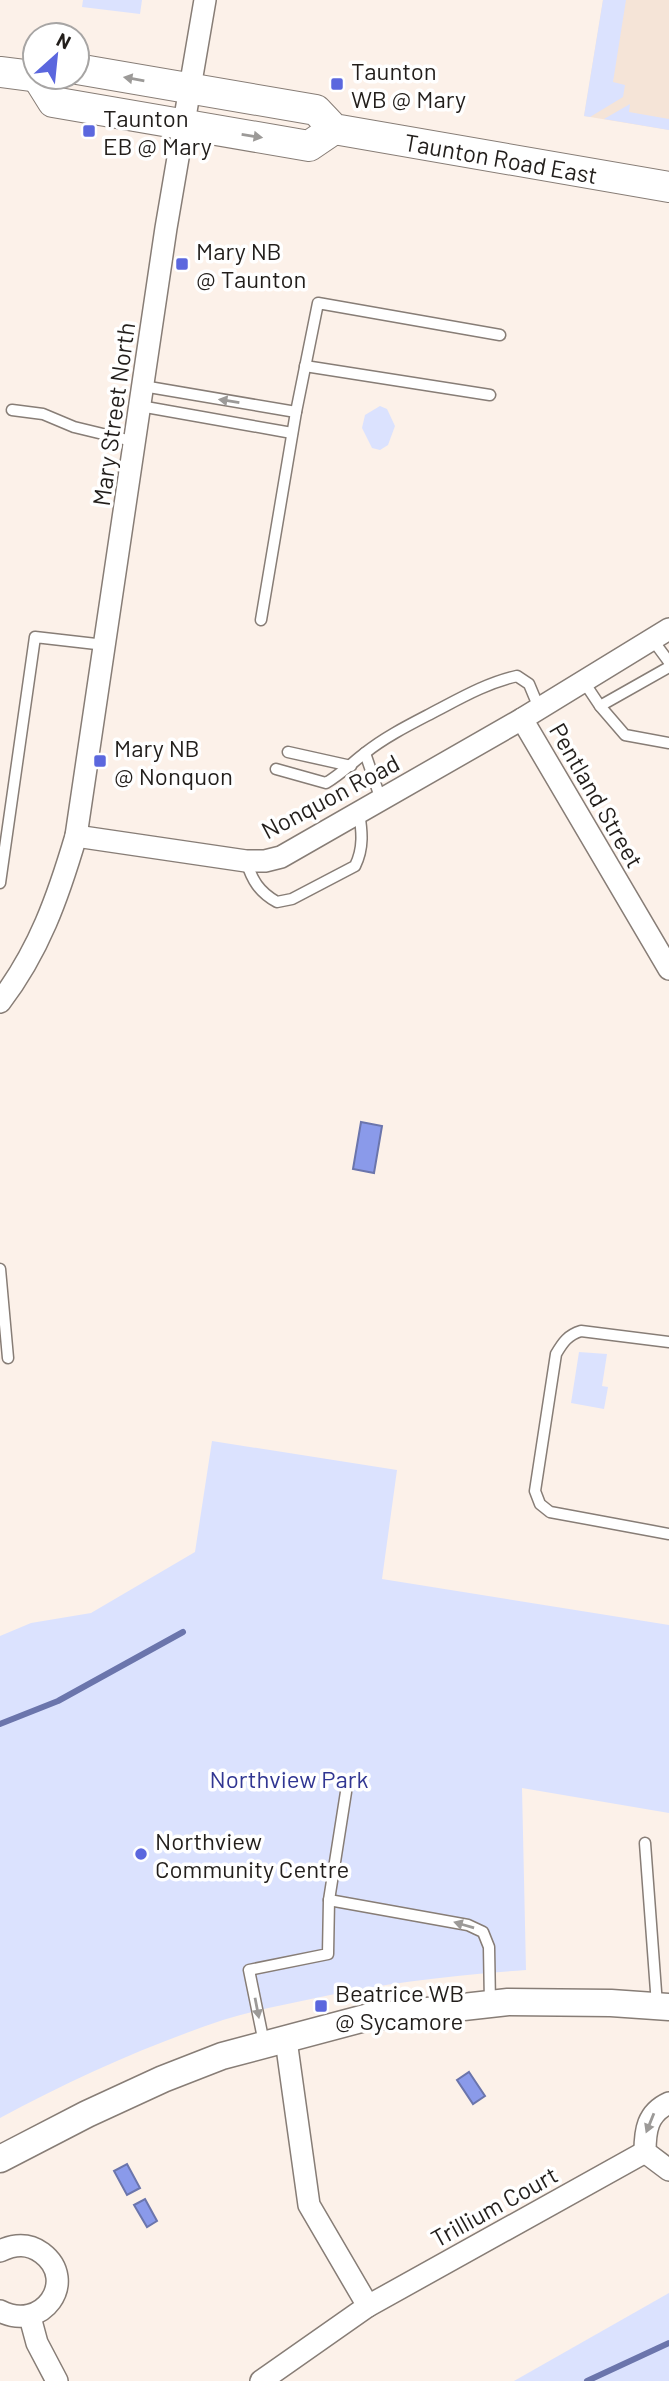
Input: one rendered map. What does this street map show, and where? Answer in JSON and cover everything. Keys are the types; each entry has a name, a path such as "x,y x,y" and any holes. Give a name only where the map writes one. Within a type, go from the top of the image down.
{"main road":[{"name":"Taunton Road East","path":"91,71 316,110 334,129 669,187"},
{"path":"0,72 21,75"},
{"path":"46,91 53,102 309,146 334,129"}],"street":[{"name":"Mary Street North","path":"76,836 168,216 205,0"},
{"name":"Nonquon Road","path":"76,836 246,861 265,861 281,857 531,714 661,634"},
{"name":"Pentland Street","path":"531,714 669,969"},
{"path":"0,1002 24,968 48,922 76,836"},
{"path":"0,2160 87,2114 163,2079 222,2056 365,2018 508,2002 663,2007"},
{"path":"275,2042 309,2205 368,2306"},
{"path":"669,2103 655,2111 648,2121 645,2136 645,2152 669,2170"},
{"name":"Trillium Court","path":"261,2381 368,2306 645,2152"},
{"path":"0,2251 22,2245 34,2248 49,2259 55,2270 57,2283 54,2295 42,2311 30,2317 10,2317 0,2311"},
{"path":"30,2317 37,2343 57,2381"}],"lane":[{"path":"261,620 292,433 318,303 500,335"},
{"path":"305,366 490,395"},
{"path":"142,396 296,412"},
{"path":"142,396 292,433"},
{"path":"12,410 43,414 74,427 136,442"},
{"path":"600,706 669,665 661,634"},
{"path":"0,883 36,637 105,645"},
{"path":"657,674 669,677"},
{"path":"276,769 326,783 401,729 486,685 517,676 529,684 531,714"},
{"path":"584,682 625,735 669,743"},
{"path":"288,752 351,766"},
{"path":"365,753 381,800"},
{"path":"246,861 250,876 261,892 277,902 292,899 355,866 362,848 359,812"},
{"path":"0,1269 8,1358"},
{"path":"669,1342 582,1331 570,1334 556,1354 534,1491 540,1504 550,1512 669,1534"},
{"path":"275,2042 249,1970 328,1954 329,1900 346,1792"},
{"path":"645,1843 663,2007"},
{"path":"329,1900 468,1925 483,1932 489,1947 490,2004"}],"shaded area":[{"path":"603,0 669,0 669,130 584,116"}],"green space":[{"path":"83,0 142,0 140,14 82,7"},
{"path":"603,0 626,0 613,82 625,85 623,97 590,117 584,116"},
{"path":"630,104 629,112 669,119 669,130 604,119"},
{"path":"380,406 387,409 395,426 388,445 380,450 372,448 362,428 365,415"},
{"path":"579,1352 607,1354 602,1386 608,1387 604,1409 571,1403"},
{"name":"Northview Park","path":"212,1441 397,1470 382,1579 669,1625 669,1813 522,1788 526,1970 392,1984 338,1993 234,2017 110,2064 0,2118 0,1636 31,1623 91,1613 195,1552"},
{"path":"669,2293 669,2381 514,2381"}],"water":[{"path":"361,1122 382,1126 374,1173 353,1169"},
{"path":"469,2072 485,2096 473,2104 457,2080"},
{"path":"127,2164 140,2188 127,2195 114,2171"},
{"path":"145,2199 157,2221 147,2227 134,2205"}],"waterway":[{"path":"0,1724 58,1701 183,1632"},
{"path":"587,2381 669,2343"}],"place":[{"name":"Taunton WB @ Mary","path":"337,84"},
{"name":"Taunton EB @ Mary","path":"89,131"},
{"name":"Mary NB @ Taunton","path":"182,264"},
{"name":"Mary NB @ Nonquon","path":"100,761"},
{"name":"Northview Community Centre","path":"141,1854"},
{"name":"Beatrice WB @ Sycamore","path":"321,2006"}]}
